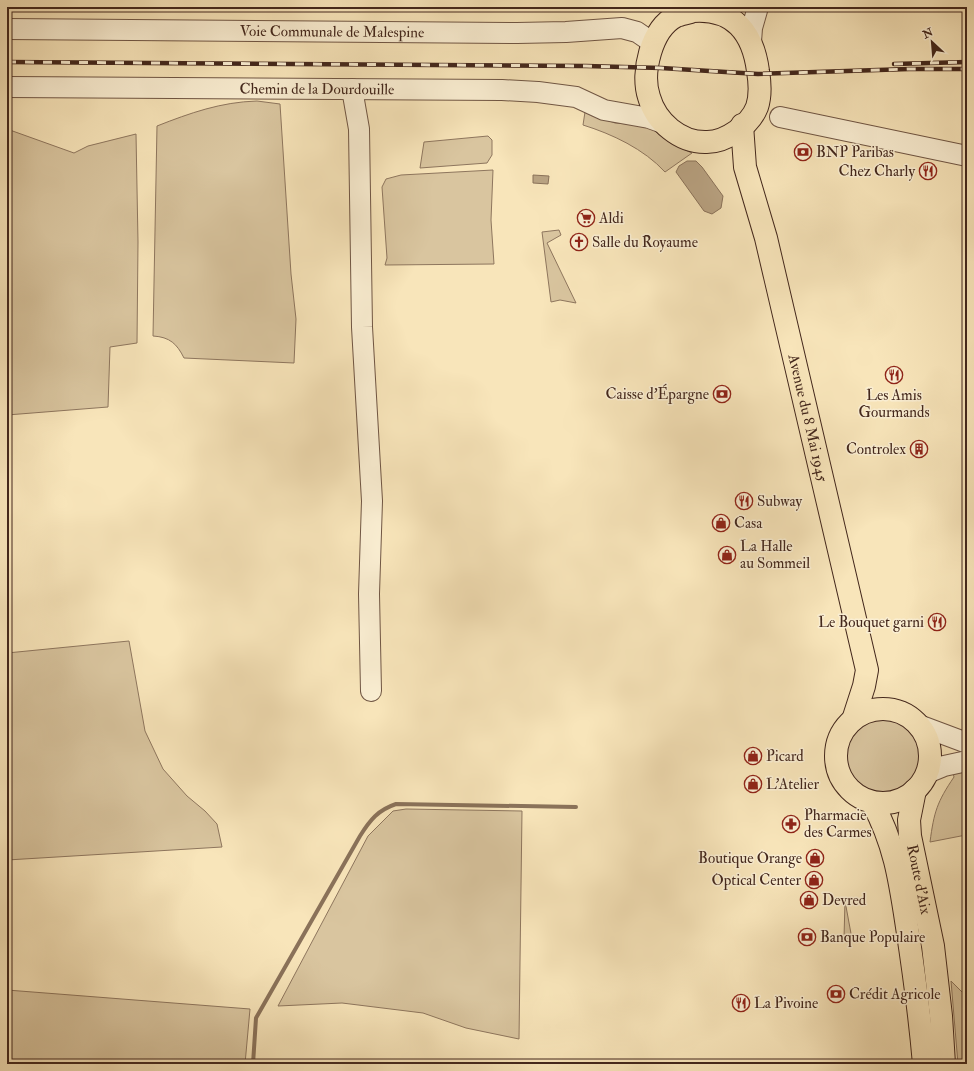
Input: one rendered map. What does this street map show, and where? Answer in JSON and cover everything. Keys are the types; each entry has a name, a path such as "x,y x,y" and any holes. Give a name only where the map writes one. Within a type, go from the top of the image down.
{"main road":[{"path":"677,12 716,12 740,26 751,42 756,60 752,112 732,134 720,140 708,142 690,140 663,123 648,96 649,60 653,43 662,28 677,12"},
{"name":"Avenue du 8 Mai 1945","path":"752,112 745,167 766,238 867,670 884,696 900,711"},
{"path":"708,142 729,154 745,167"},
{"name":"Avenue du 8 Mai 1945","path":"854,717 864,686 867,670"},
{"path":"885,708 900,711 919,724 926,735 930,748 930,760 921,782 902,799 887,803 872,802 855,794 846,786 839,775 835,754 837,743 841,732 854,717 874,709 885,708"},
{"name":"Route d'Aix","path":"921,782 909,820 910,836 933,946 941,1016 944,1064"},
{"name":"Route d'Aix","path":"872,802 884,823 896,865 918,996 924,1064"}],"street":[{"path":"716,12 749,7"},
{"path":"751,42 752,28 758,7"},
{"name":"Voie Communale de Malespine","path":"7,29 517,33 566,32 622,28 637,32 653,43"},
{"name":"Chemin de la Dourdouille","path":"7,87 352,89 538,92 576,97 604,110 663,123"},
{"path":"352,89 359,129 362,327 372,501 369,594 371,691"},
{"path":"624,114 648,96"},
{"path":"752,112 967,156"},
{"path":"919,724 967,743"},
{"path":"921,782 944,766 967,761"}],"shaded area":[{"path":"257,101 280,104 291,274 296,319 294,363 184,358 176,345 172,342 164,338 153,336 157,126 218,106"},
{"path":"585,112 615,123 643,125 652,129 672,144 692,153 665,172 647,156 627,143 583,125"},
{"path":"7,129 74,153 88,146 136,134 138,242 137,343 110,347 108,407 7,415"},
{"path":"488,136 492,140 492,155 487,163 420,168 424,142"},
{"path":"687,161 696,161 723,196 721,208 712,214 704,211 676,172 679,166"},
{"path":"493,170 491,220 494,264 385,265 387,258 382,187 386,179 401,175"},
{"path":"533,175 549,176 548,184 533,183"},
{"path":"559,230 561,235 547,243 576,303 560,300 551,302 542,232"},
{"path":"129,641 145,731 163,769 187,796 205,811 217,824 222,847 7,860 7,653"},
{"path":"882,717 897,720 904,724 914,734 918,741 921,756 918,771 914,778 904,788 897,792 882,795 867,792 860,788 850,778 846,771 843,756 846,741 850,734 860,724 867,720"},
{"path":"967,770 967,811 964,814 966,835 930,842 937,808 954,777 953,773"},
{"path":"406,809 522,811 519,1039 466,1028 423,1013 342,1003 278,1006 368,836 393,811"},
{"path":"845,901 852,939 844,938"},
{"path":"951,981 965,995 967,1064 958,1064"},
{"path":"7,990 250,1009 245,1064 7,1064"}],"waterway":[{"path":"253,1064 256,1018 360,836 371,820 384,809 396,804 576,807"}],"railway":[{"path":"7,62 586,66 661,68 758,74 909,69 967,69"},
{"path":"894,64 967,62"}],"place":[{"name":"BNP Paribas","path":"803,152"},
{"name":"Chez Charly","path":"928,171"},
{"name":"Aldi","path":"586,218"},
{"name":"Salle du Royaume","path":"579,242"},
{"name":"Les Amis Gourmands","path":"894,375"},
{"name":"Caisse d'Épargne","path":"722,394"},
{"name":"Controlex","path":"919,449"},
{"name":"Subway","path":"744,501"},
{"name":"Casa","path":"721,523"},
{"name":"La Halle au Sommeil","path":"727,555"},
{"name":"Le Bouquet garni","path":"937,622"},
{"name":"Picard","path":"753,756"},
{"name":"L'Atelier","path":"753,784"},
{"name":"Pharmacie des Carmes","path":"791,824"},
{"name":"Boutique Orange","path":"815,858"},
{"name":"Optical Center","path":"814,880"},
{"name":"Devred","path":"809,900"},
{"name":"Banque Populaire","path":"807,937"},
{"name":"Crédit Agricole","path":"836,994"},
{"name":"La Pivoine","path":"741,1003"}]}
